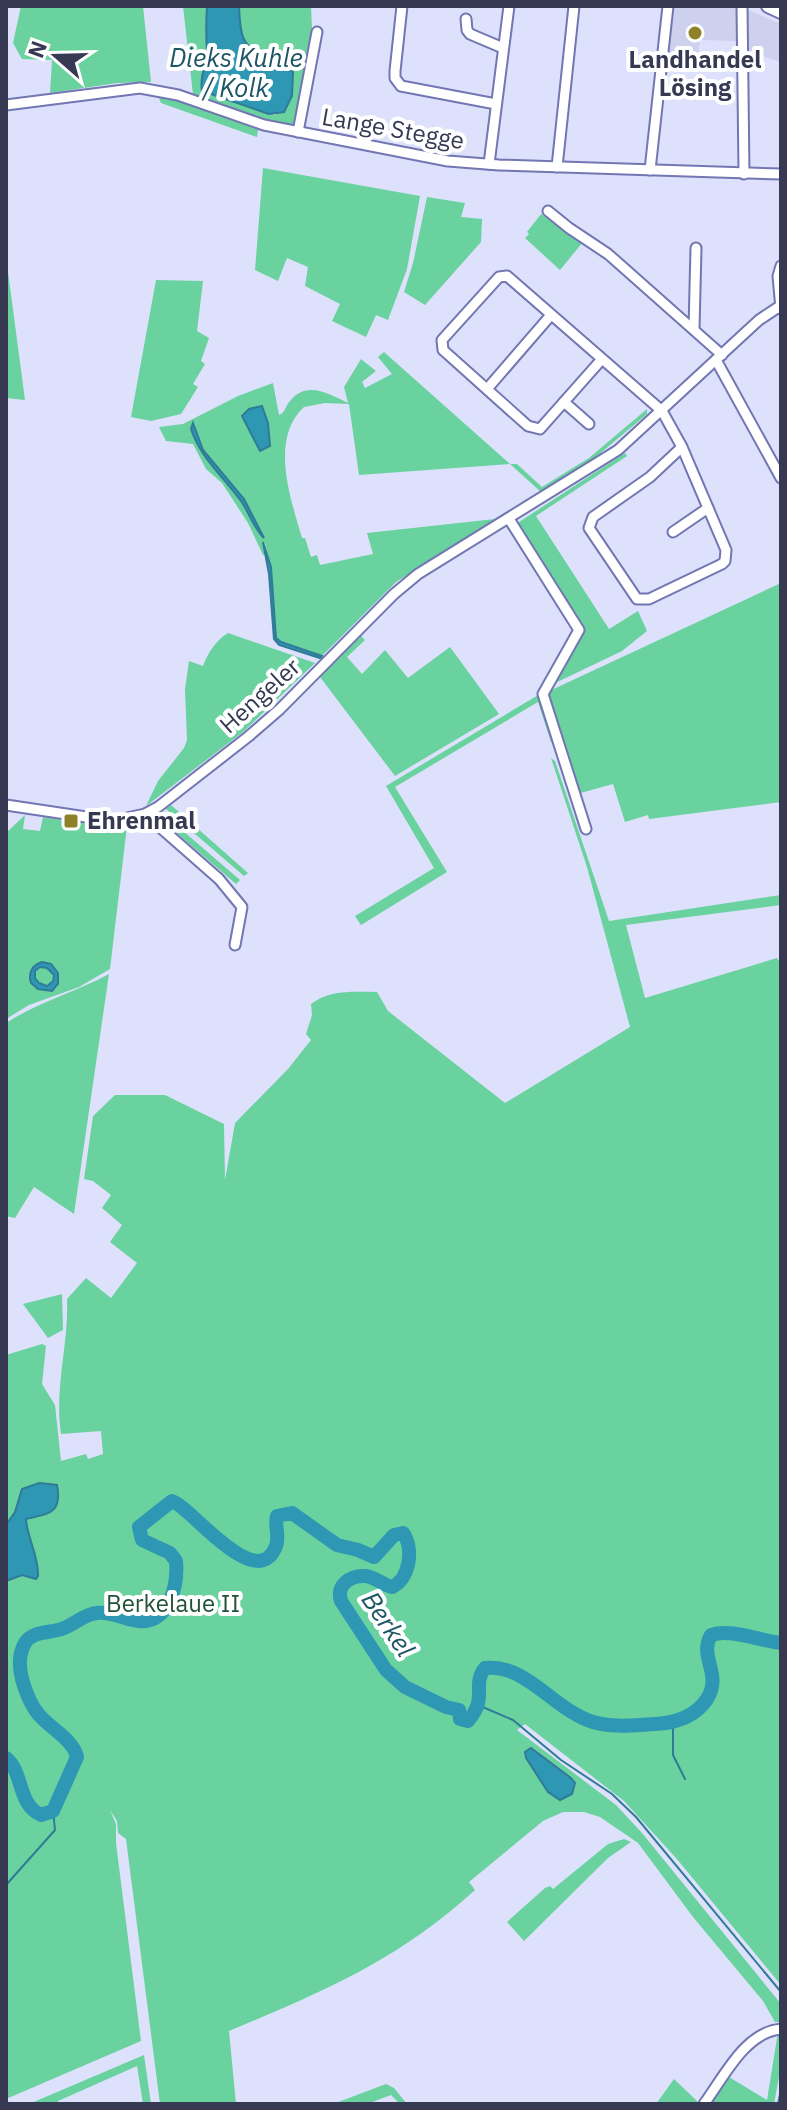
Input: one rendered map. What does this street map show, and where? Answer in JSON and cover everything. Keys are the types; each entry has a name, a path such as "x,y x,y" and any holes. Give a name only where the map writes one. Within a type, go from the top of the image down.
{"main road":[{"path":"768,6 781,12"}],"street":[{"path":"402,6 395,71 395,78 401,86 496,104"},
{"path":"489,164 509,6"},
{"path":"557,167 574,6"},
{"path":"650,170 668,6"},
{"path":"742,6 744,174"},
{"path":"466,19 470,34 503,48"},
{"path":"298,132 317,32"},
{"name":"Lange Stegge","path":"6,105 140,88 178,95 264,125 430,158 489,164 781,174"},
{"path":"548,211 608,254 694,329 719,357 781,478"},
{"path":"694,329 696,248"},
{"path":"780,308 778,276 781,266"},
{"path":"602,359 540,429 528,426 443,350 442,340 499,277 507,276 662,411 682,447 726,550 725,561 649,599 637,599 589,528 593,517 650,477 682,447"},
{"name":"Hengeler","path":"6,805 113,821 145,814 169,799 280,709 371,615 418,574 618,450 759,320 780,308"},
{"path":"487,389 551,315"},
{"path":"564,402 589,424"},
{"path":"673,532 708,508"},
{"path":"509,519 579,630 543,694 586,829"},
{"path":"145,814 219,879 242,907 235,945"},
{"path":"704,2104 749,2044 765,2032 781,2029"}],"shaded area":[{"path":"673,6 738,6 739,41 700,40 697,60 667,59"},
{"path":"746,9 781,24 781,62 746,51"}],"green space":[{"path":"21,6 143,6 151,82 117,83 50,93 52,60 22,59 13,43"},
{"path":"183,6 207,6 207,52 202,91 275,115 292,97 293,72 267,62 266,56 246,43 241,31 239,6 311,6 312,29 295,121 291,126 262,120 193,95"},
{"path":"162,95 248,123 258,130 257,137 161,103 159,98"},
{"path":"263,168 420,196 407,269 388,320 376,315 366,337 332,321 340,304 305,286 308,267 287,258 278,281 255,270"},
{"path":"427,197 465,203 461,217 482,219 481,242 425,305 404,292"},
{"path":"541,214 583,242 560,270 525,238"},
{"path":"6,257 25,400 6,398"},
{"path":"156,280 203,281 197,331 209,338 201,361 205,364 193,384 198,387 181,414 151,421 131,417"},
{"path":"384,352 510,464 359,475 349,404 325,403 304,407 293,420 287,436 286,470 302,538 305,538 311,557 317,555 320,565 373,554 367,533 495,519 396,582 322,656 317,655 276,638 271,567 265,543 266,555 263,555 248,523 222,483 206,469 193,444 166,441 159,427 183,424 238,396 273,383 279,415 290,401 304,391 318,391 348,403 344,387 361,359 376,371 362,382 365,388 392,374 378,357"},
{"path":"647,409 647,414 591,461 541,492 510,464 517,464 542,487 589,458"},
{"path":"625,453 627,456 536,516 609,629 638,611 647,631 622,651 549,686 582,629 516,524"},
{"path":"781,583 781,802 649,819 648,815 625,822 613,784 577,794 545,693"},
{"path":"228,633 315,663 243,732 146,806 158,781 187,740 185,689 189,661 203,666 213,647"},
{"path":"361,636 365,640 347,657 362,674 385,650 408,678 450,647 499,714 395,776 320,677"},
{"path":"540,694 555,743 551,742 538,702 395,787 447,872 361,925 355,916 434,868 386,786"},
{"name":"Berkelaue II","path":"551,758 555,761 609,921 781,895 781,905 626,925 645,998 781,959 781,1985 676,1858 624,1801 525,1724 517,1730 616,1805 642,1833 781,2004 781,2022 775,2022 763,2001 693,1917 638,1843 600,1817 584,1812 563,1812 543,1821 469,1882 475,1890 417,1936 328,1988 229,2031 236,2104 160,2104 126,1839 118,1833 117,1821 110,1810 116,1824 141,2041 6,2099 6,1355 42,1344 46,1346 42,1384 55,1405 61,1461 86,1454 88,1459 103,1454 101,1431 61,1434 59,1417 67,1299 86,1278 111,1298 137,1263 110,1242 122,1225 102,1208 111,1195 93,1181 84,1179 93,1116 115,1095 165,1095 224,1124 225,1180 235,1123 288,1069 311,1040 306,1034 312,1015 311,1004 326,996 351,992 377,992 388,1011 505,1103 630,1027 587,867","holes":["529,1763 549,1763 571,1778 572,1794 560,1800"]},
{"path":"171,805 248,873 244,876 166,809"},
{"path":"161,812 240,880 236,884 157,816"},
{"path":"25,815 23,829 40,831 43,817 115,828 127,826 110,969 79,987 29,1005 6,1019 6,833","holes":["47,963 59,977 57,987 52,991 31,983 34,965"]},
{"path":"40,967 48,967 53,976 51,983 40,985 35,980 35,972"},
{"path":"109,974 74,1214 34,1187 15,1218 6,1216 6,1023"},
{"path":"62,1294 63,1330 48,1338 23,1304"},
{"path":"624,1839 631,1842 608,1858 524,1941 507,1922 545,1888 550,1886 553,1889 608,1844"},
{"path":"778,2032 781,2032 781,2066 774,2104 711,2104 729,2077 767,2100"},
{"path":"144,2055 151,2104 143,2104 137,2066 58,2101 58,2104 29,2104"},
{"path":"674,2079 697,2101 698,2104 656,2104"},
{"path":"386,2084 394,2088 407,2104 400,2104 391,2095 367,2104 333,2104"}],"water":[{"name":"Dieks Kuhle / Kolk","path":"207,6 239,6 241,31 246,43 266,56 268,62 293,72 292,96 284,112 269,114 202,91 207,52"},
{"path":"262,406 268,423 270,446 260,451 242,416 249,409"},
{"path":"193,423 203,450 244,499 264,538 241,501 200,449 191,429"},
{"path":"263,542 271,567 276,638 322,656 320,658 279,645 274,639"},
{"path":"42,962 51,964 58,973 58,984 52,991 38,989 31,983 32,970","holes":["40,967 47,968 54,975 47,986 35,978 35,971"]},
{"path":"39,1483 57,1485 58,1502 51,1511 26,1519 38,1576 36,1579 22,1575 6,1581 6,1525 15,1512 22,1489"},
{"path":"531,1748 571,1778 575,1783 572,1794 560,1800 548,1792 526,1758 525,1752"}],"waterway":[{"name":"Berkel","path":"6,1758 12,1764 33,1810 41,1815 53,1811 77,1757 71,1745 41,1717 29,1700 20,1670 23,1648 31,1637 63,1628 92,1614 108,1613 139,1621 158,1616 170,1601 176,1561 170,1553 142,1540 139,1527 172,1501 224,1544 255,1561 267,1558 276,1546 277,1516 292,1513 337,1545 374,1557 394,1535 403,1533 409,1555 406,1570 398,1583 392,1587 369,1577 355,1577 342,1586 341,1601 386,1670 405,1687 459,1710 460,1719 468,1721 478,1705 481,1674 485,1668 500,1668 527,1680 566,1708 593,1722 624,1726 670,1722 697,1710 707,1699 713,1682 707,1651 711,1635 736,1634 781,1643"},
{"path":"478,1705 513,1720 561,1760 612,1794 636,1817 781,1992"},
{"path":"673,1722 673,1755 685,1779"},
{"path":"6,1885 55,1830 53,1811"},
{"path":"778,2104 781,2089"}],"place":[{"name":"Landhandel Lösing","path":"695,33"},
{"name":"Ehrenmal","path":"71,821"}]}
